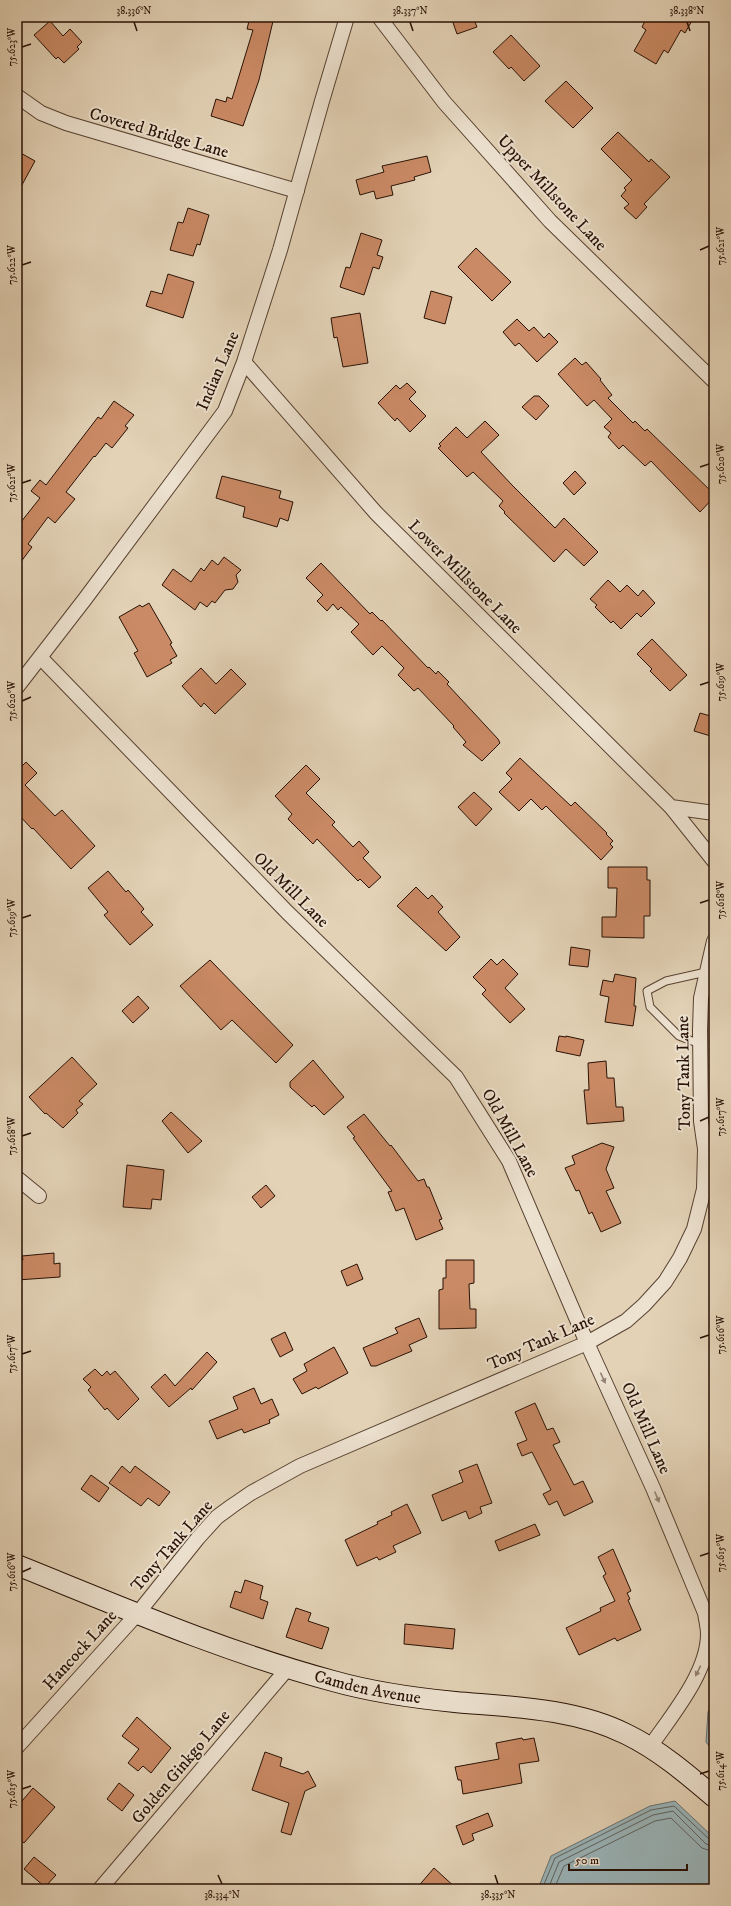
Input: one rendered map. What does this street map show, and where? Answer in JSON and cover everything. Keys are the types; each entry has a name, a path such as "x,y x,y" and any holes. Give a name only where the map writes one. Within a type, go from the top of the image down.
{"street":[{"name":"Indian Lane","path":"17,687 85,599 224,411 244,362 297,191 347,17"},
{"name":"Upper Millstone Lane","path":"379,17 444,102 550,221 714,381"},
{"name":"Covered Bridge Lane","path":"17,96 41,113 66,124 297,191"},
{"name":"Lower Millstone Lane","path":"244,362 376,513 671,807 714,861"},
{"name":"Old Mill Lane","path":"40,657 287,912 456,1077 509,1161 587,1343 631,1438 705,1613 708,1635 704,1658 686,1694 650,1747"},
{"path":"671,807 714,813"},
{"name":"Tony Tank Lane","path":"138,1613 217,1517 251,1493 300,1466 587,1343 626,1321 644,1306 665,1282 680,1258 694,1229 704,1188 705,1149 701,1120 701,998 714,941"},
{"path":"17,1178 39,1196"},
{"name":"Camden Avenue","path":"17,1565 226,1648 288,1668 376,1691 452,1702 547,1711 600,1724 625,1733 650,1747 683,1771 714,1797"},
{"name":"Hancock Lane","path":"17,1746 138,1613"},
{"name":"Golden Ginkgo Lane","path":"100,1889 288,1668"}],"lane":[{"path":"700,1044 679,1036 650,1007 647,991 666,981 706,972"}],"water":[{"path":"714,1698 714,1752 706,1742 708,1712"},
{"path":"675,1801 714,1838 714,1889 538,1889 551,1856 650,1806"}],"building":[{"path":"250,17 274,17 259,80 243,126 211,116 216,99 226,102 227,97 232,99 253,30 247,29"},
{"path":"451,17 473,17 477,27 457,34"},
{"path":"647,17 694,17 685,33 681,30 668,53 664,50 656,64 634,51 646,30 642,27"},
{"path":"50,21 63,36 70,29 82,42 77,47 79,49 64,63 58,57 56,59 34,35"},
{"path":"511,35 540,66 524,81 511,67 509,69 493,52"},
{"path":"566,81 593,108 573,128 545,101"},
{"path":"618,132 649,162 651,159 670,177 644,204 647,207 636,219 624,208 629,204 621,196 626,190 624,188 632,180 601,149"},
{"path":"17,151 35,161 17,194"},
{"path":"427,156 431,172 414,177 415,180 391,186 393,195 376,199 374,191 360,195 356,180 384,172 382,166"},
{"path":"188,208 209,215 200,245 197,244 193,256 170,250 178,222 183,223"},
{"path":"361,233 382,240 377,255 383,257 379,269 373,267 364,295 340,287 346,267 350,268"},
{"path":"476,248 511,282 492,301 458,267"},
{"path":"168,274 194,282 183,318 146,306 151,291 162,294"},
{"path":"431,291 452,297 445,324 424,318"},
{"path":"360,313 368,363 343,367 337,337 334,338 331,318"},
{"path":"517,319 529,331 534,327 544,338 549,333 558,342 537,362 519,343 515,346 503,332"},
{"path":"575,358 582,365 586,362 601,379 600,380 612,395 608,398 633,423 635,421 645,431 647,429 714,494 714,497 700,512 651,461 645,466 623,445 619,449 608,437 611,433 604,427 612,419 594,400 587,406 558,374"},
{"path":"407,383 416,392 409,399 426,416 410,432 397,418 395,421 378,403 396,385 400,389"},
{"path":"534,396 539,396 549,406 536,420 522,407"},
{"path":"114,401 134,415 125,426 128,428 112,448 106,443 95,457 94,456 66,492 75,499 55,523 48,517 28,544 32,547 17,567 17,527 40,498 31,491 40,480 46,485 98,417 101,419"},
{"path":"485,421 499,435 481,452 555,528 564,518 598,552 584,566 566,549 554,562 504,513 505,512 499,506 503,501 473,472 467,477 438,448 441,446 439,444 456,427 467,438"},
{"path":"575,471 586,483 574,495 563,483"},
{"path":"222,476 281,491 279,498 293,502 288,521 280,518 277,527 243,517 245,507 216,498"},
{"path":"224,557 241,570 236,575 238,582 233,589 225,590 215,603 212,601 207,607 200,602 195,610 162,585 173,569 191,582 201,568 204,571 212,560 218,565"},
{"path":"321,563 370,614 372,612 381,621 382,620 428,668 429,667 436,674 438,671 449,682 447,684 498,739 500,743 482,761 463,745 466,742 453,727 454,726 418,688 414,691 398,675 404,668 382,646 373,655 351,632 359,624 341,607 338,610 333,604 327,611 317,601 323,595 306,578"},
{"path":"608,580 620,592 627,585 638,596 643,590 655,603 641,617 637,613 621,629 613,621 611,623 595,607 597,605 590,599"},
{"path":"149,603 172,643 170,644 177,656 170,660 172,663 147,677 134,653 138,651 119,617 140,605 142,607"},
{"path":"652,639 687,675 670,691 650,671 652,669 637,654"},
{"path":"201,668 216,684 231,669 246,684 215,714 204,703 201,707 182,686"},
{"path":"700,713 714,717 714,737 694,731"},
{"path":"520,758 571,806 575,802 607,833 606,834 613,841 610,844 613,847 601,860 546,806 542,810 531,799 519,811 499,792 512,779 506,773"},
{"path":"26,762 37,773 25,785 55,816 62,810 95,846 71,869 17,813 17,771"},
{"path":"306,765 320,779 306,793 335,822 332,825 353,847 359,841 369,852 363,858 381,877 369,888 360,879 358,881 317,839 313,844 288,819 292,814 275,796"},
{"path":"474,792 492,809 476,826 458,807"},
{"path":"608,867 647,867 647,880 650,880 650,916 644,916 644,938 602,937 602,917 616,917 617,888 608,888"},
{"path":"108,871 126,892 128,890 144,909 141,912 153,925 130,945 104,915 108,912 88,888"},
{"path":"416,887 428,899 432,895 443,907 438,912 460,937 446,951 397,906"},
{"path":"571,947 590,950 588,967 569,965"},
{"path":"491,959 497,965 503,959 518,974 505,988 525,1009 510,1023 482,994 486,990 473,977"},
{"path":"210,960 293,1045 276,1063 232,1020 221,1030 180,986"},
{"path":"615,974 636,978 634,1006 636,1006 633,1026 605,1022 609,997 600,995 603,980 613,982"},
{"path":"138,996 149,1008 133,1023 122,1011"},
{"path":"559,1036 584,1040 580,1056 556,1051"},
{"path":"72,1057 97,1084 79,1101 83,1104 76,1110 78,1113 63,1128 46,1113 45,1114 29,1097"},
{"path":"313,1060 344,1097 324,1115 314,1105 312,1107 290,1087 290,1082"},
{"path":"606,1061 607,1078 614,1078 616,1107 623,1107 624,1121 587,1124 584,1090 589,1090 588,1063"},
{"path":"171,1112 202,1141 188,1153 162,1121"},
{"path":"364,1114 390,1146 391,1145 418,1181 424,1179 427,1187 429,1187 442,1219 439,1220 443,1229 416,1240 404,1208 396,1211 388,1192 392,1191 353,1138 355,1137 347,1127"},
{"path":"602,1143 614,1147 606,1169 614,1188 606,1191 621,1223 601,1232 592,1212 589,1214 579,1190 576,1191 565,1168 575,1164 572,1156"},
{"path":"127,1165 164,1170 161,1200 152,1199 151,1209 123,1207"},
{"path":"266,1185 275,1196 261,1208 252,1197"},
{"path":"54,1253 54,1264 60,1263 60,1277 17,1280 17,1261 23,1260 22,1256"},
{"path":"446,1260 474,1260 474,1283 469,1284 470,1309 476,1309 476,1328 439,1329 439,1290 443,1289 443,1278 446,1278"},
{"path":"357,1264 363,1279 347,1286 341,1271"},
{"path":"419,1318 427,1337 409,1345 412,1351 376,1366 371,1366 363,1348 398,1333 395,1328"},
{"path":"285,1332 293,1350 280,1357 271,1339"},
{"path":"334,1347 348,1373 318,1389 316,1387 302,1394 293,1379 307,1371 304,1364"},
{"path":"207,1352 217,1362 192,1390 191,1388 169,1407 151,1387 165,1374 175,1386"},
{"path":"95,1369 102,1376 107,1371 110,1375 115,1371 139,1399 118,1420 107,1408 105,1410 88,1390 91,1387 83,1379"},
{"path":"254,1388 261,1404 272,1399 279,1415 269,1420 270,1423 244,1433 242,1429 217,1439 209,1421 238,1409 233,1397"},
{"path":"535,1403 547,1430 553,1428 560,1442 553,1445 574,1485 583,1481 593,1502 564,1516 557,1501 549,1505 543,1494 551,1490 532,1452 522,1456 517,1444 527,1440 515,1412"},
{"path":"477,1464 492,1503 480,1507 482,1513 469,1519 466,1511 442,1521 432,1495 463,1482 459,1471"},
{"path":"122,1466 130,1473 135,1466 170,1492 159,1506 148,1498 141,1506 109,1483"},
{"path":"91,1475 109,1488 99,1502 81,1489"},
{"path":"407,1504 421,1533 393,1546 396,1552 379,1560 377,1557 357,1566 345,1540 378,1524 377,1522 392,1515 391,1512"},
{"path":"535,1524 540,1535 499,1551 495,1541"},
{"path":"613,1549 631,1591 627,1593 630,1599 628,1600 641,1630 617,1641 615,1638 579,1655 566,1628 601,1611 600,1608 615,1601 603,1576 606,1574 598,1557"},
{"path":"245,1580 263,1586 260,1599 268,1602 263,1619 230,1607 235,1591 241,1593"},
{"path":"296,1608 311,1613 308,1621 329,1628 322,1649 286,1637"},
{"path":"405,1624 455,1629 453,1649 404,1644"},
{"path":"137,1717 171,1748 151,1773 143,1766 138,1771 128,1763 139,1749 122,1736"},
{"path":"522,1738 523,1740 534,1738 539,1761 519,1764 522,1783 463,1794 461,1780 458,1780 455,1767 499,1759 496,1743"},
{"path":"265,1752 282,1758 280,1766 303,1774 308,1771 316,1786 305,1791 291,1835 281,1832 289,1803 252,1790"},
{"path":"119,1783 134,1795 122,1811 107,1799"},
{"path":"33,1788 55,1807 24,1843 17,1837 17,1807"},
{"path":"488,1813 493,1826 472,1834 474,1840 463,1845 456,1826"},
{"path":"34,1857 56,1875 45,1887 24,1869"},
{"path":"434,1868 457,1889 416,1889"}]}
